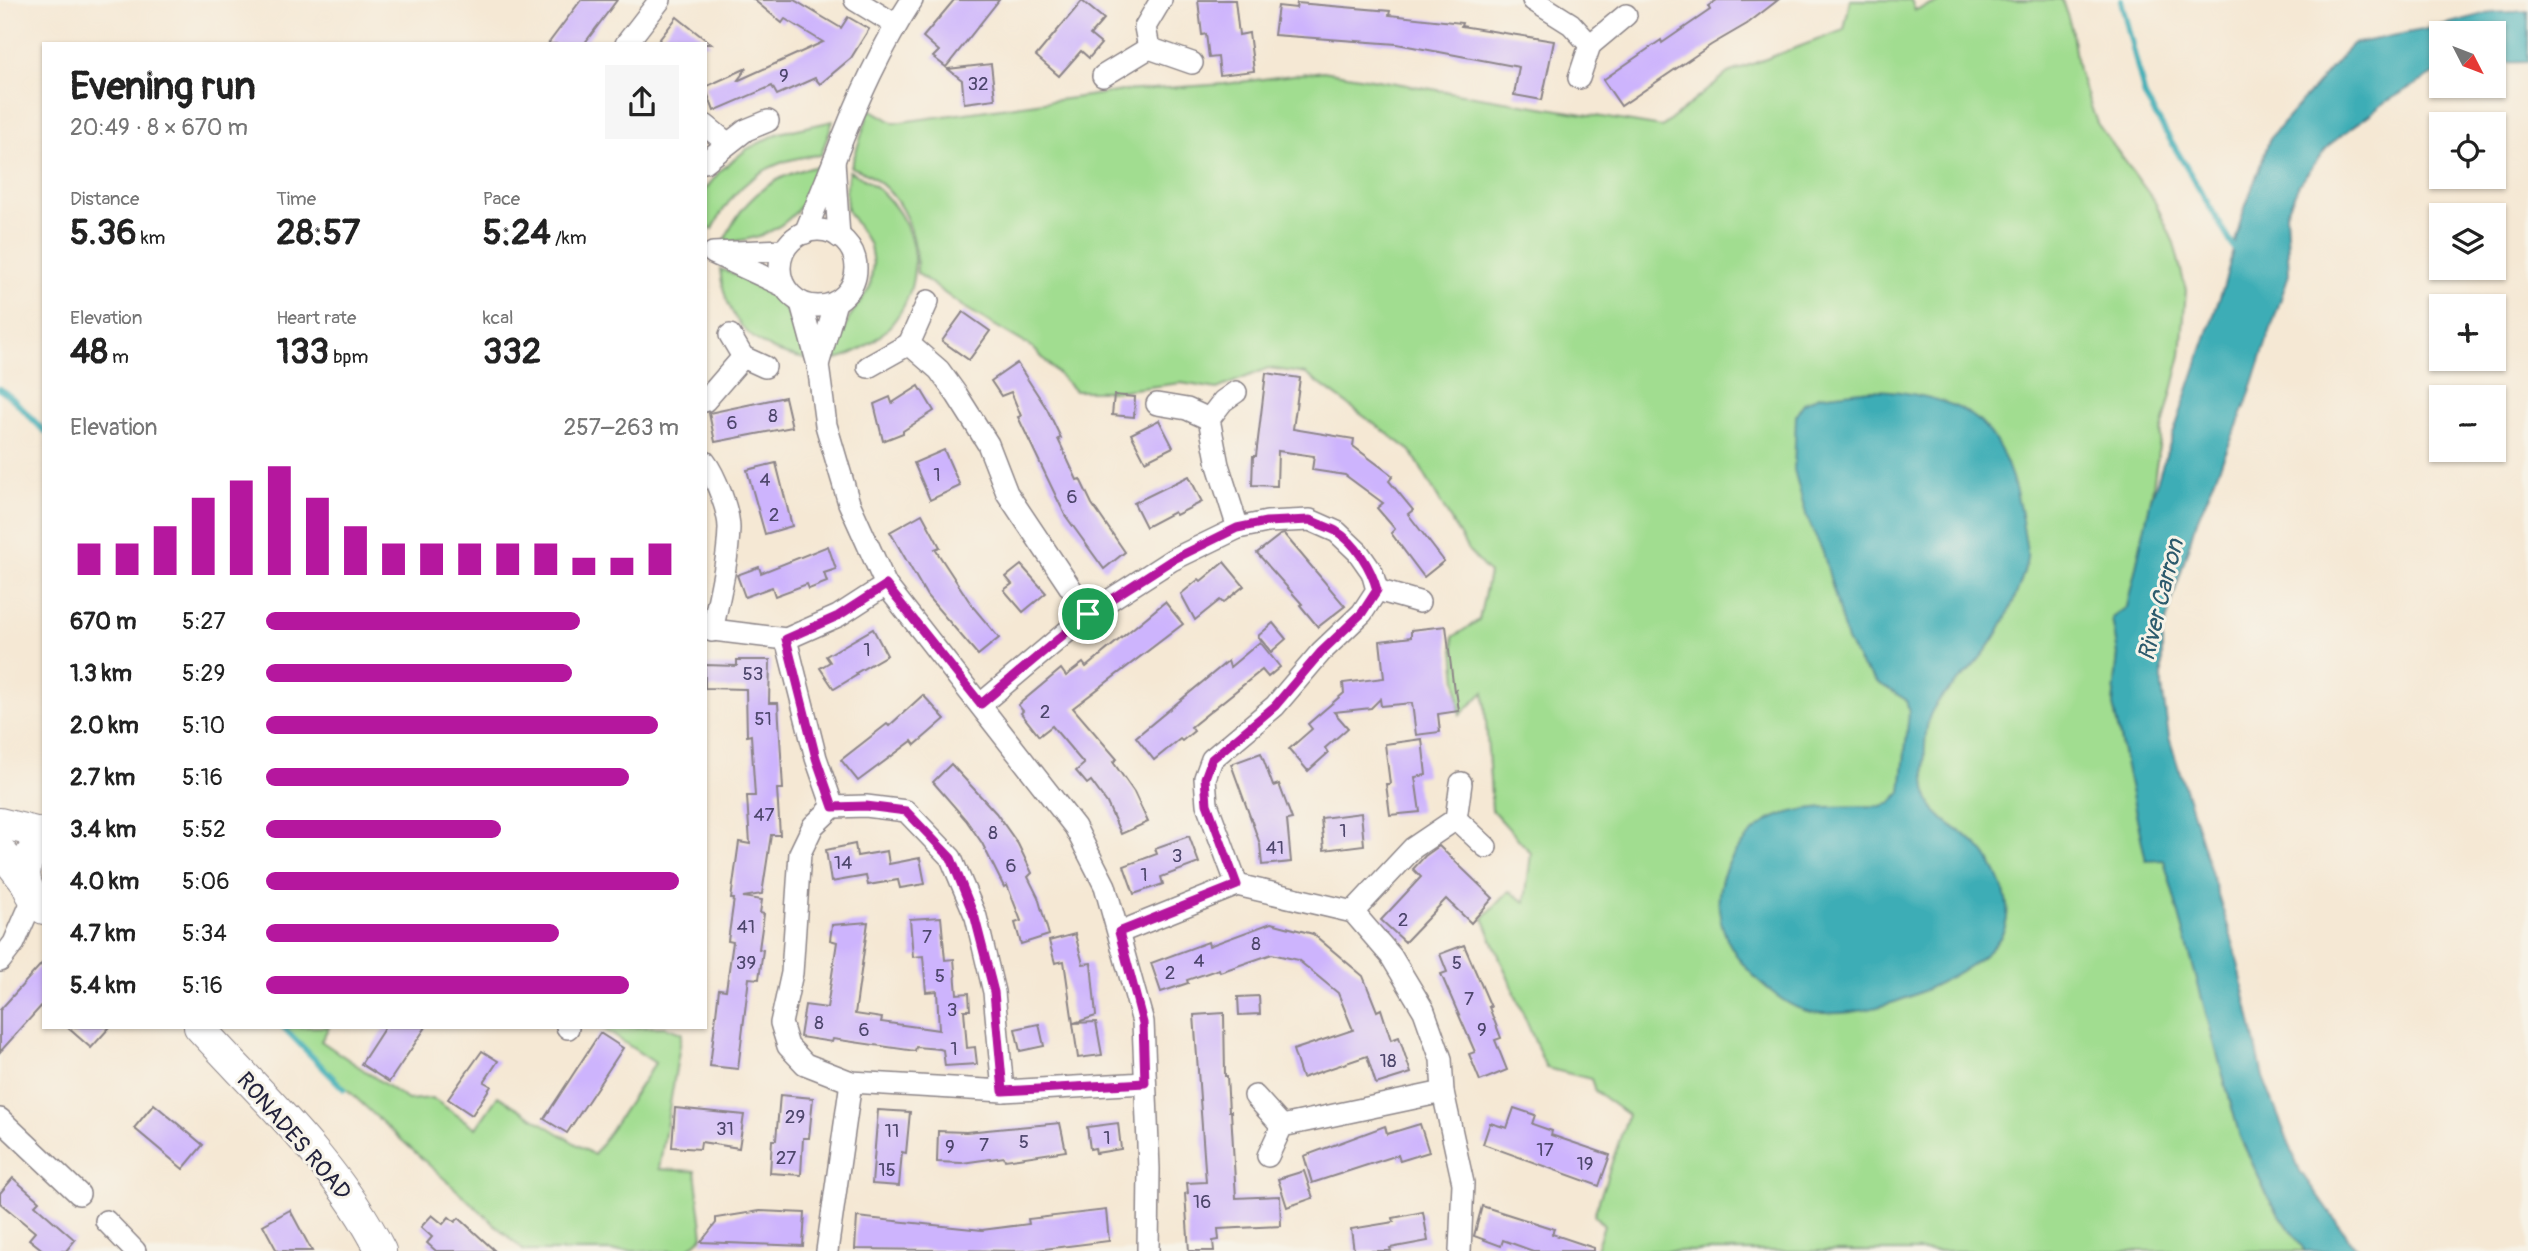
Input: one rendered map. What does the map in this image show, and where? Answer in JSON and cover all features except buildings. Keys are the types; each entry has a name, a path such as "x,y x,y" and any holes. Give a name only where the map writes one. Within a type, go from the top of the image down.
{"main road":[{"path":"0,823 42,834"},
{"path":"34,897 26,864 32,850 42,841"},
{"path":"0,850 34,897"},
{"name":"RONADES ROAD","path":"201,1029 317,1156 366,1222 381,1251"}],"street":[{"path":"628,42 660,0"},
{"path":"855,0 896,25"},
{"path":"805,233 859,96 912,0"},
{"path":"1149,48 1145,27 1161,0"},
{"path":"1534,0 1572,24 1590,45"},
{"path":"1579,78 1590,45 1626,15"},
{"path":"1149,48 1192,63"},
{"path":"1103,76 1149,48"},
{"path":"707,160 746,130 768,121"},
{"path":"707,127 727,143"},
{"path":"834,161 839,237"},
{"path":"828,232 839,237 853,254 856,265 851,286 836,302 825,306 801,303 784,286 780,274 780,262 785,250 805,233 828,232"},
{"path":"709,252 785,250"},
{"path":"709,252 784,286"},
{"path":"868,367 909,344 928,301"},
{"path":"818,365 836,302"},
{"path":"801,303 818,365 825,425 849,503 886,585 1075,827 1105,886 1143,1023 1149,1169 1148,1251"},
{"path":"730,335 743,357 765,366"},
{"path":"909,344 939,370 957,395 988,444 1007,493 1088,614"},
{"path":"707,399 743,357"},
{"path":"1236,392 1223,401 1209,419 1217,464 1237,528"},
{"path":"1157,404 1187,409 1209,419"},
{"path":"707,464 713,472 729,525 724,571 709,630 786,639 838,616 886,585"},
{"path":"981,704 1088,614 1172,560 1237,528 1266,522 1310,520 1337,532 1358,552 1373,572 1377,590 1362,613 1321,652 1275,706 1212,759 1205,778 1207,804 1237,885"},
{"path":"1377,590 1419,602"},
{"path":"786,639 816,758 833,807"},
{"path":"1353,912 1413,848 1456,819 1461,783"},
{"path":"1003,1091 994,992 975,918 951,858 906,811 866,806 833,807 813,826 800,853 792,973 781,1023 788,1046 805,1064 851,1082 1003,1091 1145,1083"},
{"path":"1456,819 1486,847"},
{"path":"1119,932 1237,885 1353,912 1391,956 1424,1011 1441,1059 1443,1092 1463,1183 1460,1251"},
{"path":"0,961 15,943 34,897"},
{"path":"827,1251 851,1082"},
{"path":"1282,1126 1443,1092"},
{"path":"1255,1096 1282,1126"},
{"path":"0,1119 79,1194"},
{"path":"1268,1156 1282,1126"},
{"path":"106,1221 135,1251"}],"green space":[{"path":"1850,0 1911,0 1915,10 1946,0 2062,0 2071,27 2078,70 2097,123 2155,202 2174,243 2186,290 2181,355 2161,434 2151,499 2127,607 2112,618 2118,654 2113,705 2146,860 2164,859 2240,1137 2269,1199 2305,1251 1595,1251 1604,1226 1594,1215 1628,1115 1595,1091 1591,1079 1546,1068 1483,918 1509,891 1525,902 1531,853 1492,810 1484,692 1460,715 1453,637 1479,620 1489,573 1468,550 1411,451 1306,374 1268,368 1217,389 1181,383 1117,391 1075,391 1033,348 962,306 917,273 913,239 902,209 893,195 881,184 851,167 870,109 894,123 1123,91 1225,84 1323,71 1662,127 1728,73 1844,30"},
{"path":"833,121 821,155 786,161 756,176 732,198 713,229 707,228 707,187 720,171 747,149 779,133"},
{"path":"819,166 806,198 785,222 758,236 724,242 740,213 761,191 787,175"},
{"path":"849,171 879,190 900,215 912,242 914,271 907,299 891,324 867,345 834,360 849,318 870,287 873,264 870,245 847,210"},
{"path":"720,269 754,283 777,300 793,325 806,359 772,349 746,330 728,304"},
{"path":"285,1029 328,1029 321,1041 408,1100 432,1098 476,1128 498,1096 594,1155 655,1063 604,1029 671,1029 682,1033 659,1169 695,1171 703,1236 686,1251 524,1251"}],"water":[{"path":"2528,11 2528,62 2506,63 2506,21 2458,21 2487,13"},
{"name":"River Carron","path":"2429,29 2429,77 2386,102 2329,145 2299,184 2286,213 2289,274 2245,407 2194,528 2162,635 2162,687 2169,737 2235,949 2263,1077 2300,1171 2360,1251 2305,1251 2269,1199 2240,1137 2164,860 2146,861 2113,705 2118,654 2112,618 2127,607 2151,499 2224,285 2241,219 2270,138 2352,44"},
{"path":"1870,390 1927,397 1968,413 1979,421 1998,444 2015,489 2027,553 2020,584 2006,618 1991,644 1973,667 1944,695 1930,715 1925,752 1926,788 1931,805 1941,818 1973,841 1989,860 2002,886 2007,904 2007,920 1994,945 1983,956 1927,989 1879,1007 1845,1013 1811,1012 1782,1000 1750,972 1727,938 1720,919 1719,900 1721,881 1729,862 1743,843 1768,821 1791,812 1816,808 1881,806 1891,803 1901,792 1909,712 1906,700 1877,682 1861,666 1847,641 1823,552 1807,518 1794,470 1796,415 1804,403 1819,396"}],"waterway":[{"path":"2121,0 2145,97 2237,253"},
{"path":"0,389 42,429"},
{"path":"285,1029 344,1089"}],"route":[{"path":"1310,520 1337,532 1358,552 1373,572 1377,590 1362,613 1321,652 1275,706 1212,759 1205,778 1207,804 1237,885 1119,932 1143,1023 1145,1083 1003,1091 994,992 975,918 951,858 906,811 866,806 833,807 816,758 786,639 838,616 886,585 981,704 1088,614 1172,560 1237,528 1266,522 1310,520"}]}
